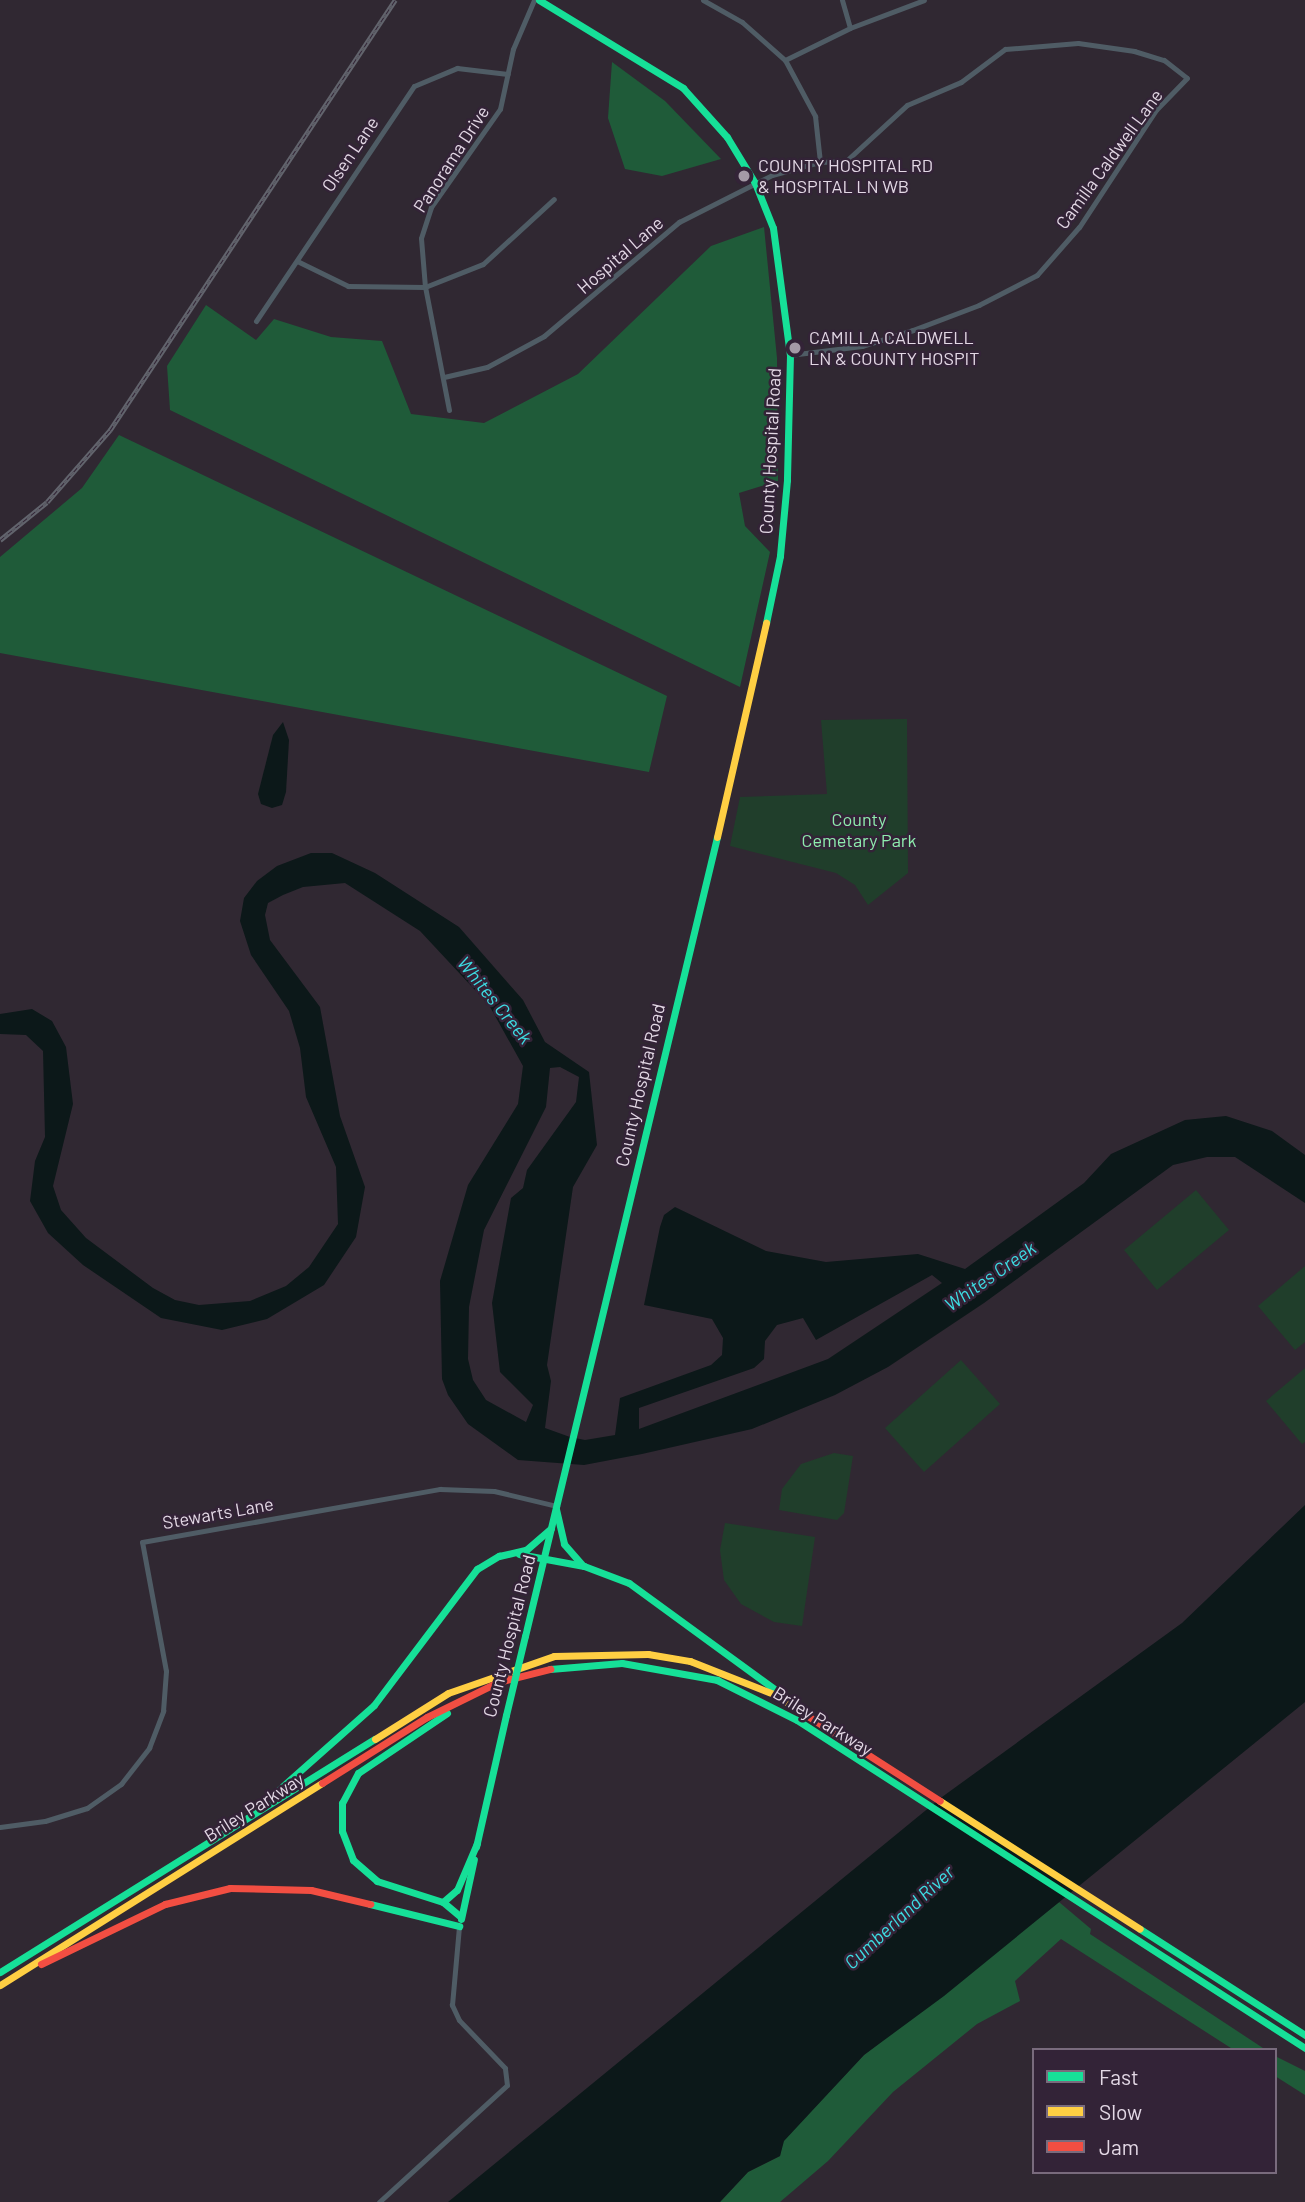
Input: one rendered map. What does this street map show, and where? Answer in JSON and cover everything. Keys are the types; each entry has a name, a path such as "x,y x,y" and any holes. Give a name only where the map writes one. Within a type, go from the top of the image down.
{"main road":[{"name":"County Hospital Road","path":"459,1926 506,1716 780,556 788,480 790,355 773,228 755,183 721,130 683,88 631,51 537,0"},
{"path":"556,1507 564,1544 584,1566"},
{"path":"237,1822 311,1765 374,1705 477,1569 536,1544 551,1528"},
{"path":"513,1553 545,1556 584,1566 655,1599 812,1717"},
{"name":"Briley Parkway","path":"0,1972 448,1693 554,1656 649,1654 690,1661 740,1678 812,1717 1305,2035"},
{"name":"Briley Parkway","path":"4,1982 427,1717 532,1671 584,1664 670,1669 717,1680 759,1699 1305,2048"},
{"path":"461,1917 443,1902 391,1889 363,1870 345,1844 342,1803 358,1773 477,1693"},
{"path":"443,1902 457,1890 477,1843"},
{"path":"4,1982 165,1904 230,1888 311,1890 459,1926"}],"street":[{"name":"Panorama Drive","path":"449,410 421,256 425,222 492,123 509,74 513,49 537,0"},
{"path":"842,0 850,28"},
{"path":"785,60 850,28 924,0"},
{"path":"707,1 755,32 785,60 814,116 820,162"},
{"name":"Camilla Caldwell Lane","path":"790,355 862,346 913,330 979,305 1037,275 1079,227 1156,110 1187,78 1164,60 1134,51 1078,43 1005,49 961,82 907,105 846,161 820,162"},
{"name":"Olsen Lane","path":"256,321 414,86 457,68 509,74"},
{"name":"Hospital Lane","path":"444,377 487,367 544,337 679,222 755,183 820,162"},
{"path":"297,261 348,286 425,287 483,264 554,199"},
{"name":"Stewarts Lane","path":"0,1827 46,1821 87,1808 121,1784 149,1748 163,1711 166,1671 142,1542 440,1489 494,1491 556,1507"},
{"name":"County Hospital Road","path":"379,2202 507,2085 505,2068 459,2020 452,2005 459,1926"}],"green space":[{"path":"612,62 665,101 721,159 662,176 625,169 608,118"},
{"path":"764,227 777,358 778,481 739,493 745,526 770,552 740,687 170,410 167,366 206,305 256,340 274,319 331,337 382,341 411,414 484,423 578,374 711,246"},
{"path":"119,435 667,696 649,772 0,653 0,557 82,488"},
{"name":"County Cemetary Park","path":"907,719 908,873 868,905 855,885 836,873 730,846 740,797 827,794 821,720"},
{"path":"1196,1190 1229,1230 1157,1290 1124,1250"},
{"path":"1305,1266 1305,1342 1295,1350 1258,1306"},
{"path":"961,1360 1000,1404 924,1472 885,1428"},
{"path":"1305,1368 1305,1442 1302,1444 1266,1401"},
{"path":"834,1453 853,1456 844,1513 837,1520 779,1510 782,1489 801,1464"},
{"path":"725,1523 815,1537 802,1626 774,1622 741,1604 724,1580 720,1550"},
{"path":"1059,1902 1091,1929 1090,1934 1263,2048 1231,2048 1061,1939 1015,1981 1020,2001 977,2024 893,2092 828,2161 780,2202 720,2202 748,2172 780,2156 783,2141 864,2055"},
{"path":"1277,2057 1305,2071 1305,2095 1277,2077"}],"water":[{"path":"283,722 289,740 286,792 282,805 272,808 261,804 258,794 273,735"},
{"name":"Whites Creek","path":"311,853 332,853 375,873 459,927 523,1000 545,1042 589,1072 597,1145 573,1187 547,1365 551,1381 545,1428 570,1437 585,1440 615,1435 620,1398 711,1365 722,1355 723,1338 712,1319 644,1305 660,1227 664,1215 675,1207 766,1251 826,1262 918,1254 965,1269 1084,1183 1111,1154 1185,1120 1226,1116 1272,1131 1305,1155 1305,1203 1235,1157 1207,1157 1173,1165 984,1303 888,1367 835,1395 752,1429 642,1454 584,1465 518,1460 468,1424 448,1395 442,1379 440,1281 468,1185 518,1104 523,1066 489,1005 420,931 345,883 303,887 283,895 268,903 265,915 270,940 320,1007 340,1116 365,1187 356,1237 324,1285 267,1319 222,1330 161,1318 83,1265 48,1233 30,1201 35,1161 45,1137 43,1051 26,1035 0,1034 0,1014 32,1009 52,1021 66,1047 73,1104 53,1186 61,1210 86,1238 153,1288 175,1300 199,1305 250,1301 286,1286 309,1267 338,1224 336,1167 306,1097 300,1048 289,1011 251,955 240,921 244,898 257,881 277,866","holes":["560,1067 579,1077 576,1102 527,1170 523,1188 511,1198 492,1303 500,1372 533,1405 526,1422 486,1400 473,1380 468,1359 469,1307 484,1230 546,1107 550,1068","932,1275 942,1283 828,1359 639,1429 639,1408 754,1368 764,1359 765,1341 777,1325 803,1318 816,1340"]},
{"name":"Cumberland River","path":"1305,1505 1305,1702 944,1996 864,2055 784,2141 780,2156 748,2172 720,2202 448,2202 942,1797 1182,1623"}],"railway":[{"path":"0,540 47,502 110,430 395,0"}],"traffic: fast":[{"path":"539,0 683,88 727,137 755,183 773,228 790,355 787,480 780,556 766,623"},
{"path":"525,1636 717,837"},
{"path":"556,1509 564,1544 582,1565"},
{"path":"275,1793 374,1705 477,1569 499,1556 526,1550 551,1528"},
{"path":"519,1554 584,1566 629,1583 780,1693"},
{"path":"506,1715 525,1636"},
{"path":"550,1669 622,1663 717,1680 797,1720 1305,2048"},
{"path":"447,1713 358,1773 342,1803 342,1831 353,1860 377,1881 443,1902 461,1917"},
{"path":"476,1847 506,1715"},
{"path":"0,1972 375,1739"},
{"path":"443,1902 457,1890 477,1843"},
{"path":"461,1919 474,1859"},
{"path":"370,1904 459,1926"},
{"path":"1140,1929 1305,2035"}],"traffic: slow":[{"path":"717,837 766,623"},
{"path":"375,1739 448,1693 554,1656 648,1654 690,1661 776,1695 800,1711"},
{"path":"0,1985 322,1783"},
{"path":"940,1801 1140,1929"}],"traffic: jam":[{"path":"322,1783 427,1717 498,1682 550,1669"},
{"path":"800,1711 940,1801"},
{"path":"41,1964 165,1904 230,1888 311,1890 370,1904"}],"place":[{"name":"COUNTY HOSPITAL RD & HOSPITAL LN WB","path":"744,176"},
{"name":"CAMILLA CALDWELL LN & COUNTY HOSPIT","path":"795,348"}]}
